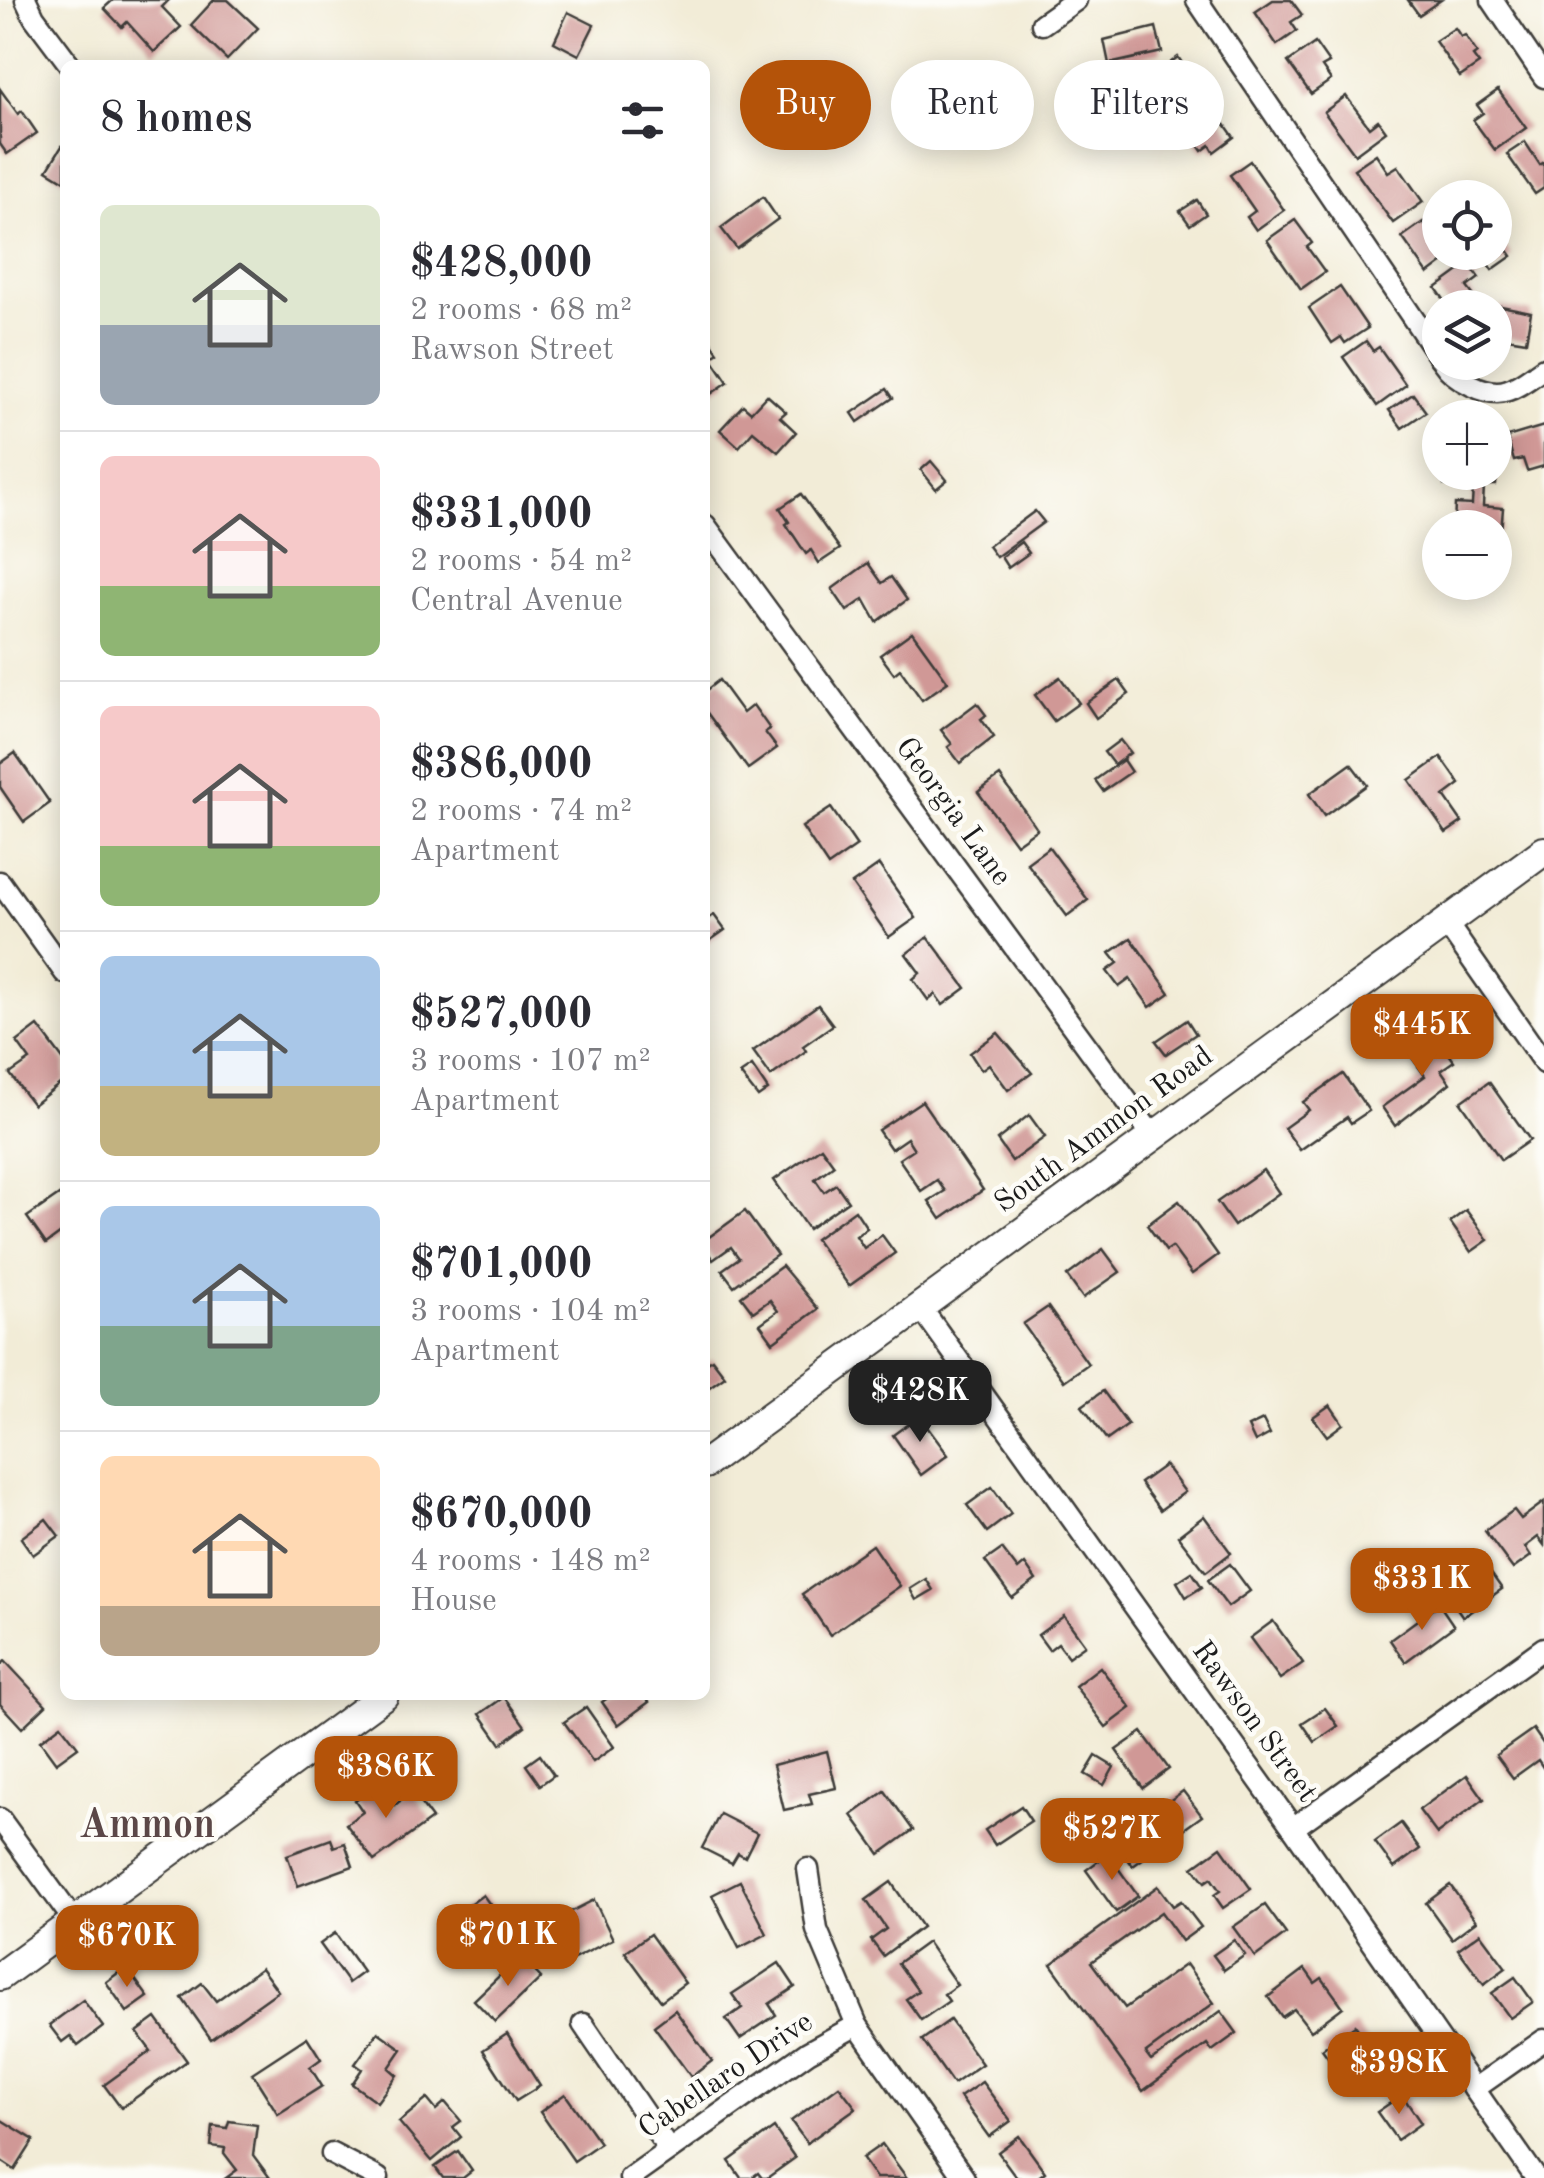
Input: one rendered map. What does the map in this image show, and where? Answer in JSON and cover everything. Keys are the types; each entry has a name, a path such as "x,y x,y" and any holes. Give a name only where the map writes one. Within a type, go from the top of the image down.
{"main road":[{"name":"South Ammon Road","path":"710,1460 1544,850"},
{"path":"0,1976 377,1700"}],"street":[{"path":"26,0 66,60"},
{"path":"1042,24 1076,0"},
{"path":"1197,0 1422,331"},
{"path":"1492,0 1544,76"},
{"path":"1464,380 1491,392 1506,392 1544,368"},
{"name":"Georgia Lane","path":"710,531 1152,1135"},
{"path":"0,882 60,966"},
{"path":"1445,921 1544,1063"},
{"name":"Rawson Street","path":"919,1305 1293,1828 1536,2178"},
{"path":"1293,1828 1544,1648"},
{"path":"0,1819 74,1921"},
{"path":"808,1869 817,1930 858,2025 964,2178"},
{"path":"583,2024 669,2150"},
{"name":"Cabellaro Drive","path":"630,2178 808,2052 858,2025"},
{"path":"1474,2089 1544,2040"},
{"path":"332,2154 378,2178"}],"building":[{"path":"113,0 169,0 162,7 181,27 154,52 127,22 122,27 104,8"},
{"path":"214,0 228,0 258,28 227,60 191,25"},
{"path":"1273,0 1291,0 1302,15 1291,22 1297,31 1277,45 1255,12"},
{"path":"1408,0 1441,0 1419,15"},
{"path":"568,12 594,25 579,55 554,42"},
{"path":"1156,27 1162,52 1108,60 1104,40"},
{"path":"1455,28 1477,53 1473,56 1479,64 1460,77 1435,41"},
{"path":"1315,43 1329,63 1322,67 1331,80 1311,94 1288,62"},
{"path":"0,89 37,133 7,154 0,144"},
{"path":"1498,90 1526,128 1495,150 1473,120 1483,113 1477,105"},
{"path":"1346,96 1369,127 1378,120 1386,131 1355,154 1324,112"},
{"path":"1224,123 1234,137 1224,144"},
{"path":"1525,142 1540,165 1544,162 1544,188 1535,194 1507,154"},
{"path":"60,149 60,178 47,170"},
{"path":"1376,154 1388,172 1398,166 1422,203 1393,223 1354,169"},
{"path":"1250,161 1284,210 1256,230 1247,217 1255,211 1230,175"},
{"path":"763,197 778,219 737,249 721,228"},
{"path":"1197,200 1206,214 1190,225 1180,211"},
{"path":"1295,220 1312,243 1307,247 1325,272 1301,289 1267,240"},
{"path":"1422,223 1422,265 1402,237"},
{"path":"1461,270 1473,270 1479,278 1467,287 1469,290 1436,288"},
{"path":"1340,287 1368,328 1345,343 1341,337 1332,343 1309,308"},
{"path":"1512,308 1531,312 1526,341 1512,339"},
{"path":"710,340 718,352 711,357 728,382 710,395"},
{"path":"1366,341 1373,351 1379,347 1406,385 1377,406 1343,357"},
{"path":"887,389 893,398 858,422 852,413"},
{"path":"1413,394 1422,406 1422,415 1402,428 1389,410"},
{"path":"767,395 786,412 780,417 796,432 778,452 753,431 739,447 720,430 743,405 751,412"},
{"path":"1544,426 1544,466 1527,471 1523,459 1514,461 1512,436"},
{"path":"931,461 947,480 936,489 921,470"},
{"path":"1473,490 1484,490 1483,506 1503,510 1455,510 1455,504 1472,505"},
{"path":"801,494 840,549 819,563 811,550 806,554 780,508"},
{"path":"1035,511 1044,522 996,557 988,546"},
{"path":"1021,542 1029,553 1008,568 1001,557"},
{"path":"868,563 882,583 891,577 907,600 877,622 864,599 847,611 832,589"},
{"path":"912,632 948,682 922,700 900,669 894,674 880,655"},
{"path":"1060,677 1079,703 1054,721 1035,695"},
{"path":"719,680 743,713 753,705 770,729 765,732 777,748 748,769 710,717 710,687"},
{"path":"1119,680 1129,694 1096,718 1086,703"},
{"path":"977,703 986,715 981,719 994,737 960,763 941,730"},
{"path":"1120,740 1130,753 1114,765 1104,752"},
{"path":"15,753 50,803 24,822 0,787 0,764"},
{"path":"1441,757 1460,784 1444,796 1462,822 1446,833 1409,780"},
{"path":"1123,760 1131,772 1103,791 1095,780"},
{"path":"1351,764 1367,785 1324,816 1309,794"},
{"path":"1000,776 1037,829 1016,844 978,792"},
{"path":"831,808 857,846 828,866 802,827"},
{"path":"1049,847 1088,900 1067,916 1027,863"},
{"path":"879,865 916,918 889,937 852,884"},
{"path":"714,915 725,930 710,940 710,918"},
{"path":"928,937 966,988 943,1005 935,994 928,1000 913,979 920,973 906,954"},
{"path":"1131,938 1170,993 1150,1007 1130,979 1119,987 1107,971 1118,963 1110,953"},
{"path":"818,1005 833,1025 771,1076 753,1051"},
{"path":"1187,1020 1196,1034 1166,1054 1156,1041"},
{"path":"38,1026 60,1055 60,1084 33,1105 10,1074 30,1060 17,1042"},
{"path":"998,1033 1032,1073 1008,1090 989,1064 981,1070 970,1053"},
{"path":"1434,1033 1454,1061 1441,1070 1450,1083 1395,1126 1382,1107 1425,1076 1408,1052"},
{"path":"752,1066 768,1090 758,1097 740,1074"},
{"path":"1343,1074 1369,1111 1351,1123 1347,1117 1300,1150 1284,1128 1309,1110 1303,1102"},
{"path":"1489,1082 1530,1140 1501,1160 1461,1102"},
{"path":"922,1101 983,1190 941,1219 929,1201 945,1191 937,1180 921,1191 899,1159 914,1149 907,1138 891,1149 878,1130"},
{"path":"1029,1115 1045,1137 1012,1161 997,1140"},
{"path":"821,1147 834,1165 815,1179 824,1192 836,1184 848,1201 808,1229 774,1180"},
{"path":"1263,1170 1279,1193 1234,1226 1217,1202"},
{"path":"60,1194 60,1234 46,1244 27,1217"},
{"path":"1179,1201 1218,1255 1192,1274 1172,1247 1166,1251 1147,1225"},
{"path":"855,1210 867,1228 856,1236 864,1248 882,1235 895,1253 849,1286 815,1239"},
{"path":"1466,1210 1488,1240 1471,1252 1450,1222"},
{"path":"745,1211 777,1255 734,1286 722,1270 739,1258 731,1247 713,1260 710,1236"},
{"path":"1103,1249 1120,1272 1083,1298 1067,1276"},
{"path":"782,1266 818,1309 773,1342 760,1324 778,1311 770,1300 753,1312 741,1296"},
{"path":"1048,1307 1088,1364 1064,1381 1023,1324"},
{"path":"710,1360 725,1376 710,1386"},
{"path":"1103,1391 1128,1425 1107,1440 1082,1406"},
{"path":"1330,1405 1343,1424 1327,1436 1313,1417"},
{"path":"919,1416 948,1455 921,1475 893,1435"},
{"path":"1263,1420 1270,1434 1255,1442 1248,1427"},
{"path":"1165,1465 1185,1492 1160,1510 1140,1483"},
{"path":"992,1487 1011,1514 987,1532 967,1505"},
{"path":"1544,1502 1544,1545 1538,1537 1525,1547 1531,1556 1513,1569 1485,1531 1514,1510 1521,1519"},
{"path":"1204,1516 1231,1553 1206,1572 1178,1536"},
{"path":"46,1519 59,1536 33,1555 21,1538"},
{"path":"872,1545 900,1586 830,1635 802,1594"},
{"path":"1002,1549 1018,1570 1025,1564 1036,1580 1012,1598 985,1561"},
{"path":"1230,1564 1250,1591 1228,1607 1208,1580"},
{"path":"1488,1569 1502,1589 1463,1617 1449,1597"},
{"path":"1192,1572 1202,1587 1186,1597 1177,1582"},
{"path":"926,1579 933,1590 916,1600 910,1589"},
{"path":"1439,1604 1454,1626 1405,1662 1390,1640"},
{"path":"1064,1616 1085,1645 1068,1657 1058,1643 1049,1650 1038,1635"},
{"path":"1273,1621 1303,1663 1280,1679 1250,1638"},
{"path":"5,1661 46,1705 22,1728 0,1704 0,1666"},
{"path":"1100,1667 1131,1708 1106,1727 1075,1686"},
{"path":"500,1700 506,1700 525,1726 501,1744 480,1714"},
{"path":"648,1700 649,1702 618,1725 602,1702"},
{"path":"586,1707 614,1747 593,1762 564,1722"},
{"path":"1325,1708 1338,1726 1315,1742 1302,1723"},
{"path":"61,1725 78,1747 56,1763 40,1741"},
{"path":"1533,1729 1544,1745 1544,1769 1538,1760 1513,1778 1496,1755"},
{"path":"1142,1732 1169,1769 1143,1788 1116,1750"},
{"path":"827,1751 836,1788 809,1794 812,1804 784,1810 773,1765"},
{"path":"540,1755 554,1775 540,1785 526,1765"},
{"path":"1096,1756 1114,1767 1104,1785 1085,1774"},
{"path":"1467,1775 1484,1799 1437,1834 1419,1810"},
{"path":"379,1783 395,1805 412,1792 432,1819 374,1861 346,1824 363,1812 355,1800"},
{"path":"885,1791 913,1830 880,1854 852,1815"},
{"path":"1183,1791 1202,1816 1133,1866 1119,1847 1150,1824 1146,1818"},
{"path":"1021,1806 1031,1821 995,1845 985,1830"},
{"path":"720,1814 757,1833 745,1857 738,1853 732,1863 702,1848"},
{"path":"1401,1823 1420,1849 1394,1868 1375,1842"},
{"path":"331,1839 334,1847 345,1843 353,1866 298,1886 287,1855"},
{"path":"1221,1847 1251,1889 1223,1908 1214,1895 1220,1891 1211,1878 1205,1882 1193,1867"},
{"path":"1108,1854 1138,1896 1116,1912 1086,1870"},
{"path":"740,1881 767,1934 739,1948 712,1895"},
{"path":"891,1882 922,1927 883,1956 871,1940 886,1929 866,1900"},
{"path":"1450,1885 1476,1921 1452,1939 1426,1903"},
{"path":"1158,1886 1173,1906 1181,1901 1201,1927 1182,1941 1161,1912 1091,1962 1125,2008 1186,1964 1214,2003 1146,2053 1152,2061 1221,2011 1237,2033 1212,2051 1207,2044 1143,2091 1051,1964"},
{"path":"483,1895 499,1917 473,1936 457,1914"},
{"path":"594,1900 613,1939 554,1969 535,1930"},
{"path":"1265,1905 1286,1934 1255,1957 1233,1927"},
{"path":"335,1933 363,1972 348,1983 320,1944"},
{"path":"1480,1933 1506,1968 1484,1984 1458,1949"},
{"path":"650,1934 685,1983 661,2001 625,1952"},
{"path":"1234,1940 1245,1955 1224,1970 1213,1955"},
{"path":"927,1942 957,1985 944,1994 949,2001 921,2020 906,1999 918,1991 898,1963"},
{"path":"520,1956 541,1978 495,2022 474,2000"},
{"path":"779,1963 795,1987 769,2004 776,2015 740,2039 726,2019 742,2008 732,1994"},
{"path":"126,1967 148,1997 127,2012 106,1982"},
{"path":"261,1968 278,1991 211,2039 182,1998 202,1983 216,2001"},
{"path":"1305,1969 1315,1983 1322,1978 1343,2007 1311,2031 1294,2009 1282,2017 1268,1997"},
{"path":"1515,1977 1533,2002 1510,2018 1492,1993"},
{"path":"83,2000 103,2027 78,2046 70,2036 62,2042 49,2025"},
{"path":"675,2010 712,2061 691,2077 654,2026"},
{"path":"156,2018 187,2061 121,2108 104,2085 151,2051 137,2032"},
{"path":"950,2020 982,2064 953,2084 922,2040"},
{"path":"1355,2025 1387,2069 1367,2083 1352,2062 1338,2071 1322,2049"},
{"path":"378,2032 402,2049 389,2068 397,2075 377,2102 352,2084 362,2069 355,2064"},
{"path":"507,2034 540,2086 516,2101 483,2050"},
{"path":"307,2037 321,2059 310,2067 322,2086 278,2114 252,2073"},
{"path":"982,2082 1011,2121 989,2137 960,2097"},
{"path":"839,2086 856,2108 807,2143 791,2121"},
{"path":"565,2094 600,2143 574,2161 540,2112"},
{"path":"1402,2095 1421,2123 1397,2140 1377,2112"},
{"path":"427,2099 436,2110 445,2102 461,2121 453,2127 461,2137 432,2161 399,2122"},
{"path":"0,2119 34,2140 15,2170 0,2160"},
{"path":"229,2121 257,2125 253,2155 270,2178 226,2178 237,2170 224,2153 225,2148 211,2146 213,2126 227,2128"},
{"path":"774,2128 795,2158 767,2178 758,2173 741,2178 729,2161"},
{"path":"1019,2136 1045,2172 1037,2178 1017,2178 998,2152"},
{"path":"882,2144 907,2178 876,2178 862,2158"},
{"path":"458,2151 472,2171 463,2178 443,2178 435,2167"}],"district":[{"name":"Ammon","path":"147,1827"}]}
